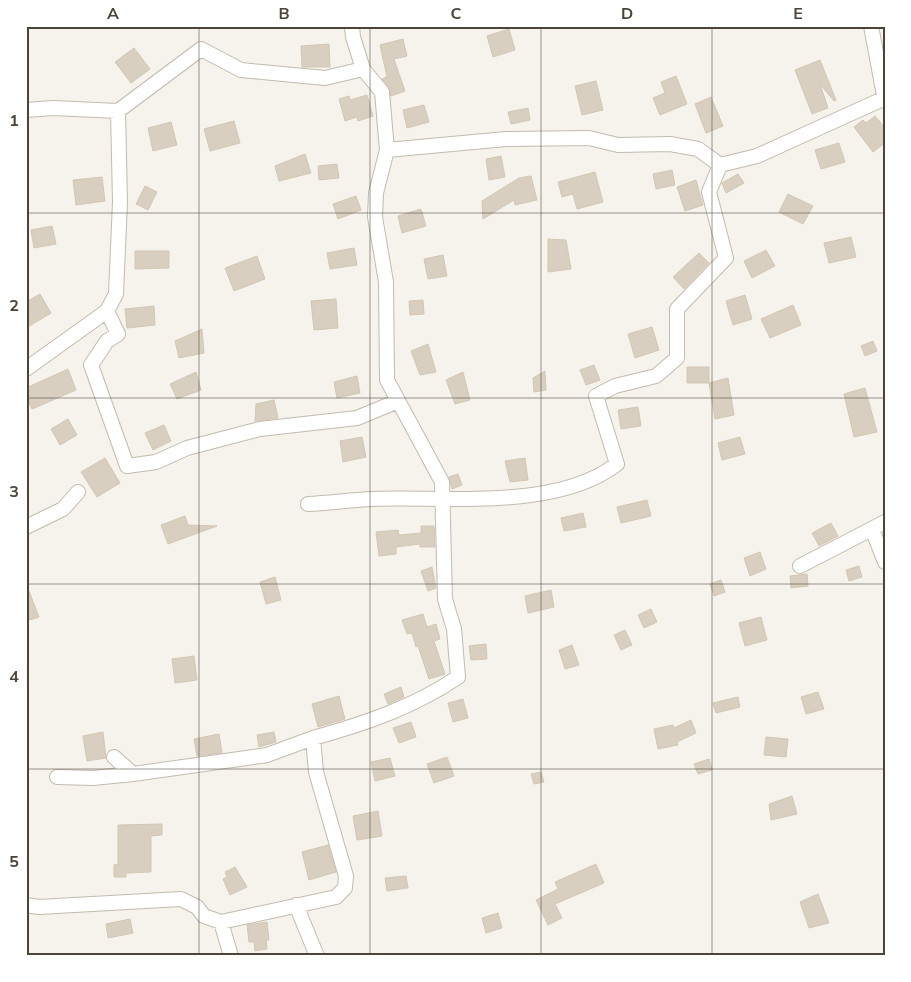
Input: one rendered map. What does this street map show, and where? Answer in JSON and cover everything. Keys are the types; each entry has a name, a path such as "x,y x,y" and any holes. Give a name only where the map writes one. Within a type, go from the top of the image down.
{"street":[{"path":"57,777 94,778 133,774 268,755 313,738 364,724 433,694 458,677 454,629 445,599 444,500 442,482 387,380 386,282 375,216 376,193 387,150 382,92 363,69 353,38 352,26"},
{"path":"387,150 506,139 589,138 618,145 670,144 698,149 720,165 757,156 884,100 871,26"},
{"path":"26,110 52,108 118,110 201,49 241,70 325,78 363,69"},
{"path":"26,369 107,311 116,294 120,202 118,110"},
{"path":"308,504 372,499 444,500 551,493 605,473 617,464 596,396 615,386 656,376 677,358 677,309 726,258 709,192 720,165"},
{"path":"107,311 118,334 107,341 90,365 127,466 156,462 187,448 260,429 357,418 398,401"},
{"path":"26,527 63,509 78,492"},
{"path":"800,566 885,522"},
{"path":"872,529 885,562"},
{"path":"26,906 39,907 181,899 197,907 204,916 221,922 336,897 345,888 346,876 316,772 313,738"},
{"path":"114,757 133,774"},
{"path":"296,905 317,956"},
{"path":"221,922 232,956"}],"building":[{"path":"509,29 515,50 493,57 487,36"},
{"path":"403,39 407,56 394,59 405,91 391,96 389,87 382,79 387,77 380,45"},
{"path":"329,44 330,67 302,67 301,46"},
{"path":"134,48 150,69 131,83 115,62"},
{"path":"820,60 836,100 834,101 820,84 828,108 812,114 795,70"},
{"path":"676,76 687,104 660,115 653,98 665,93 661,82"},
{"path":"596,81 603,110 582,115 575,86"},
{"path":"367,95 373,116 358,121 357,117 345,121 339,99 349,96 350,100"},
{"path":"711,97 723,126 706,133 695,104"},
{"path":"424,105 429,122 407,128 403,110"},
{"path":"528,108 530,120 511,124 508,112"},
{"path":"875,116 885,128 885,143 873,152 854,127 863,120 866,123"},
{"path":"234,121 240,143 210,151 204,129"},
{"path":"171,122 177,145 153,151 148,128"},
{"path":"839,143 845,162 821,169 815,150"},
{"path":"305,154 311,173 279,181 275,166"},
{"path":"501,156 505,177 489,180 486,159"},
{"path":"337,164 339,178 319,180 318,166"},
{"path":"672,170 675,185 656,189 653,174"},
{"path":"595,172 603,202 577,209 573,194 562,197 558,182"},
{"path":"738,174 744,183 726,193 722,183"},
{"path":"531,176 537,200 515,205 514,200 483,219 482,201 519,178"},
{"path":"102,177 105,201 76,205 73,180"},
{"path":"696,180 703,205 685,211 677,187"},
{"path":"145,186 157,192 148,210 136,204"},
{"path":"788,194 813,206 803,224 779,212"},
{"path":"356,196 361,210 338,219 333,204"},
{"path":"421,209 426,226 402,233 398,216"},
{"path":"52,226 56,244 34,248 31,230"},
{"path":"851,237 856,257 829,263 824,243"},
{"path":"548,239 566,240 571,269 548,272"},
{"path":"354,248 357,265 330,269 327,253"},
{"path":"766,250 775,266 752,278 744,261"},
{"path":"135,251 169,251 169,268 135,269"},
{"path":"699,253 709,263 684,289 673,277"},
{"path":"443,255 447,276 428,279 424,259"},
{"path":"257,256 265,279 234,291 225,268"},
{"path":"40,294 51,313 26,328 26,302"},
{"path":"745,295 752,319 733,325 726,301"},
{"path":"336,299 338,328 314,330 311,301"},
{"path":"423,300 424,314 410,315 409,301"},
{"path":"793,305 801,325 770,338 761,319"},
{"path":"154,306 155,325 127,328 125,309"},
{"path":"652,327 659,350 635,358 628,334"},
{"path":"202,329 204,353 179,358 175,341"},
{"path":"873,341 877,351 865,356 861,346"},
{"path":"428,344 436,372 420,375 411,351"},
{"path":"594,365 600,380 586,385 580,370"},
{"path":"687,367 709,367 709,383 687,383"},
{"path":"68,369 76,390 32,409 26,397 26,388"},
{"path":"545,371 546,390 534,392 533,378"},
{"path":"196,372 201,390 177,399 170,384"},
{"path":"463,372 470,400 455,404 446,380"},
{"path":"357,376 360,393 337,398 334,382"},
{"path":"728,378 734,415 715,419 709,383"},
{"path":"865,388 877,432 854,437 844,394"},
{"path":"274,400 278,418 255,421 256,404"},
{"path":"638,407 641,426 621,429 618,410"},
{"path":"68,419 77,435 60,445 51,429"},
{"path":"164,425 171,441 153,450 145,433"},
{"path":"362,437 366,457 343,462 340,441"},
{"path":"740,437 745,454 722,460 718,443"},
{"path":"105,458 120,483 97,497 81,472"},
{"path":"525,458 528,480 510,482 505,461"},
{"path":"458,474 462,485 452,489 449,477"},
{"path":"647,500 651,516 621,523 617,507"},
{"path":"583,513 586,527 564,531 561,518"},
{"path":"185,516 188,525 217,526 168,544 161,525"},
{"path":"831,523 838,536 819,546 812,533"},
{"path":"421,526 434,526 435,547 420,547 420,544 396,547 396,554 379,556 376,532 398,530 399,535 421,533"},
{"path":"760,552 766,569 750,576 744,558"},
{"path":"859,566 862,577 849,581 846,570"},
{"path":"432,567 436,588 428,591 421,571"},
{"path":"807,574 808,586 791,588 790,576"},
{"path":"275,577 281,600 266,604 260,582"},
{"path":"721,580 725,592 714,596 710,584"},
{"path":"27,586 39,617 30,620 26,613"},
{"path":"551,590 554,607 528,613 525,596"},
{"path":"651,609 657,622 644,628 638,615"},
{"path":"423,614 427,627 436,624 440,639 434,641 445,674 429,679 418,646 416,647 412,633 407,634 402,620"},
{"path":"761,617 767,640 745,646 739,623"},
{"path":"625,630 632,645 621,650 614,635"},
{"path":"486,644 487,659 471,660 469,646"},
{"path":"572,645 579,665 565,669 559,650"},
{"path":"194,656 197,680 175,683 172,659"},
{"path":"401,687 404,697 388,704 384,694"},
{"path":"818,692 824,709 806,714 801,697"},
{"path":"339,696 345,719 318,727 312,704"},
{"path":"738,697 740,707 716,713 713,703"},
{"path":"463,699 468,718 453,722 448,703"},
{"path":"691,720 696,733 677,742 678,745 658,749 654,729 673,725 674,728"},
{"path":"411,722 416,737 399,743 393,728"},
{"path":"103,732 106,758 87,761 83,736"},
{"path":"274,732 276,742 259,747 257,735"},
{"path":"219,734 222,753 197,756 194,739"},
{"path":"766,737 788,739 786,757 764,755"},
{"path":"447,757 454,776 434,783 427,764"},
{"path":"390,758 395,776 375,781 371,762"},
{"path":"709,759 712,770 698,774 694,764"},
{"path":"541,772 544,782 534,784 531,774"},
{"path":"792,796 797,814 771,820 769,804"},
{"path":"378,811 382,836 357,840 353,816"},
{"path":"162,824 162,835 151,836 151,872 126,873 126,877 114,877 114,865 118,864 118,825"},
{"path":"328,845 336,872 309,880 302,852"},
{"path":"596,864 604,883 555,904 562,918 548,925 536,900 558,889 555,882"},
{"path":"235,867 247,887 230,895 223,879 227,877 225,872"},
{"path":"406,876 408,888 387,891 385,878"},
{"path":"818,894 829,923 809,928 800,902"},
{"path":"498,913 502,928 486,933 482,918"},
{"path":"130,919 133,933 108,938 106,924"},
{"path":"267,922 269,940 266,940 267,949 255,951 254,942 249,942 247,925"}]}
